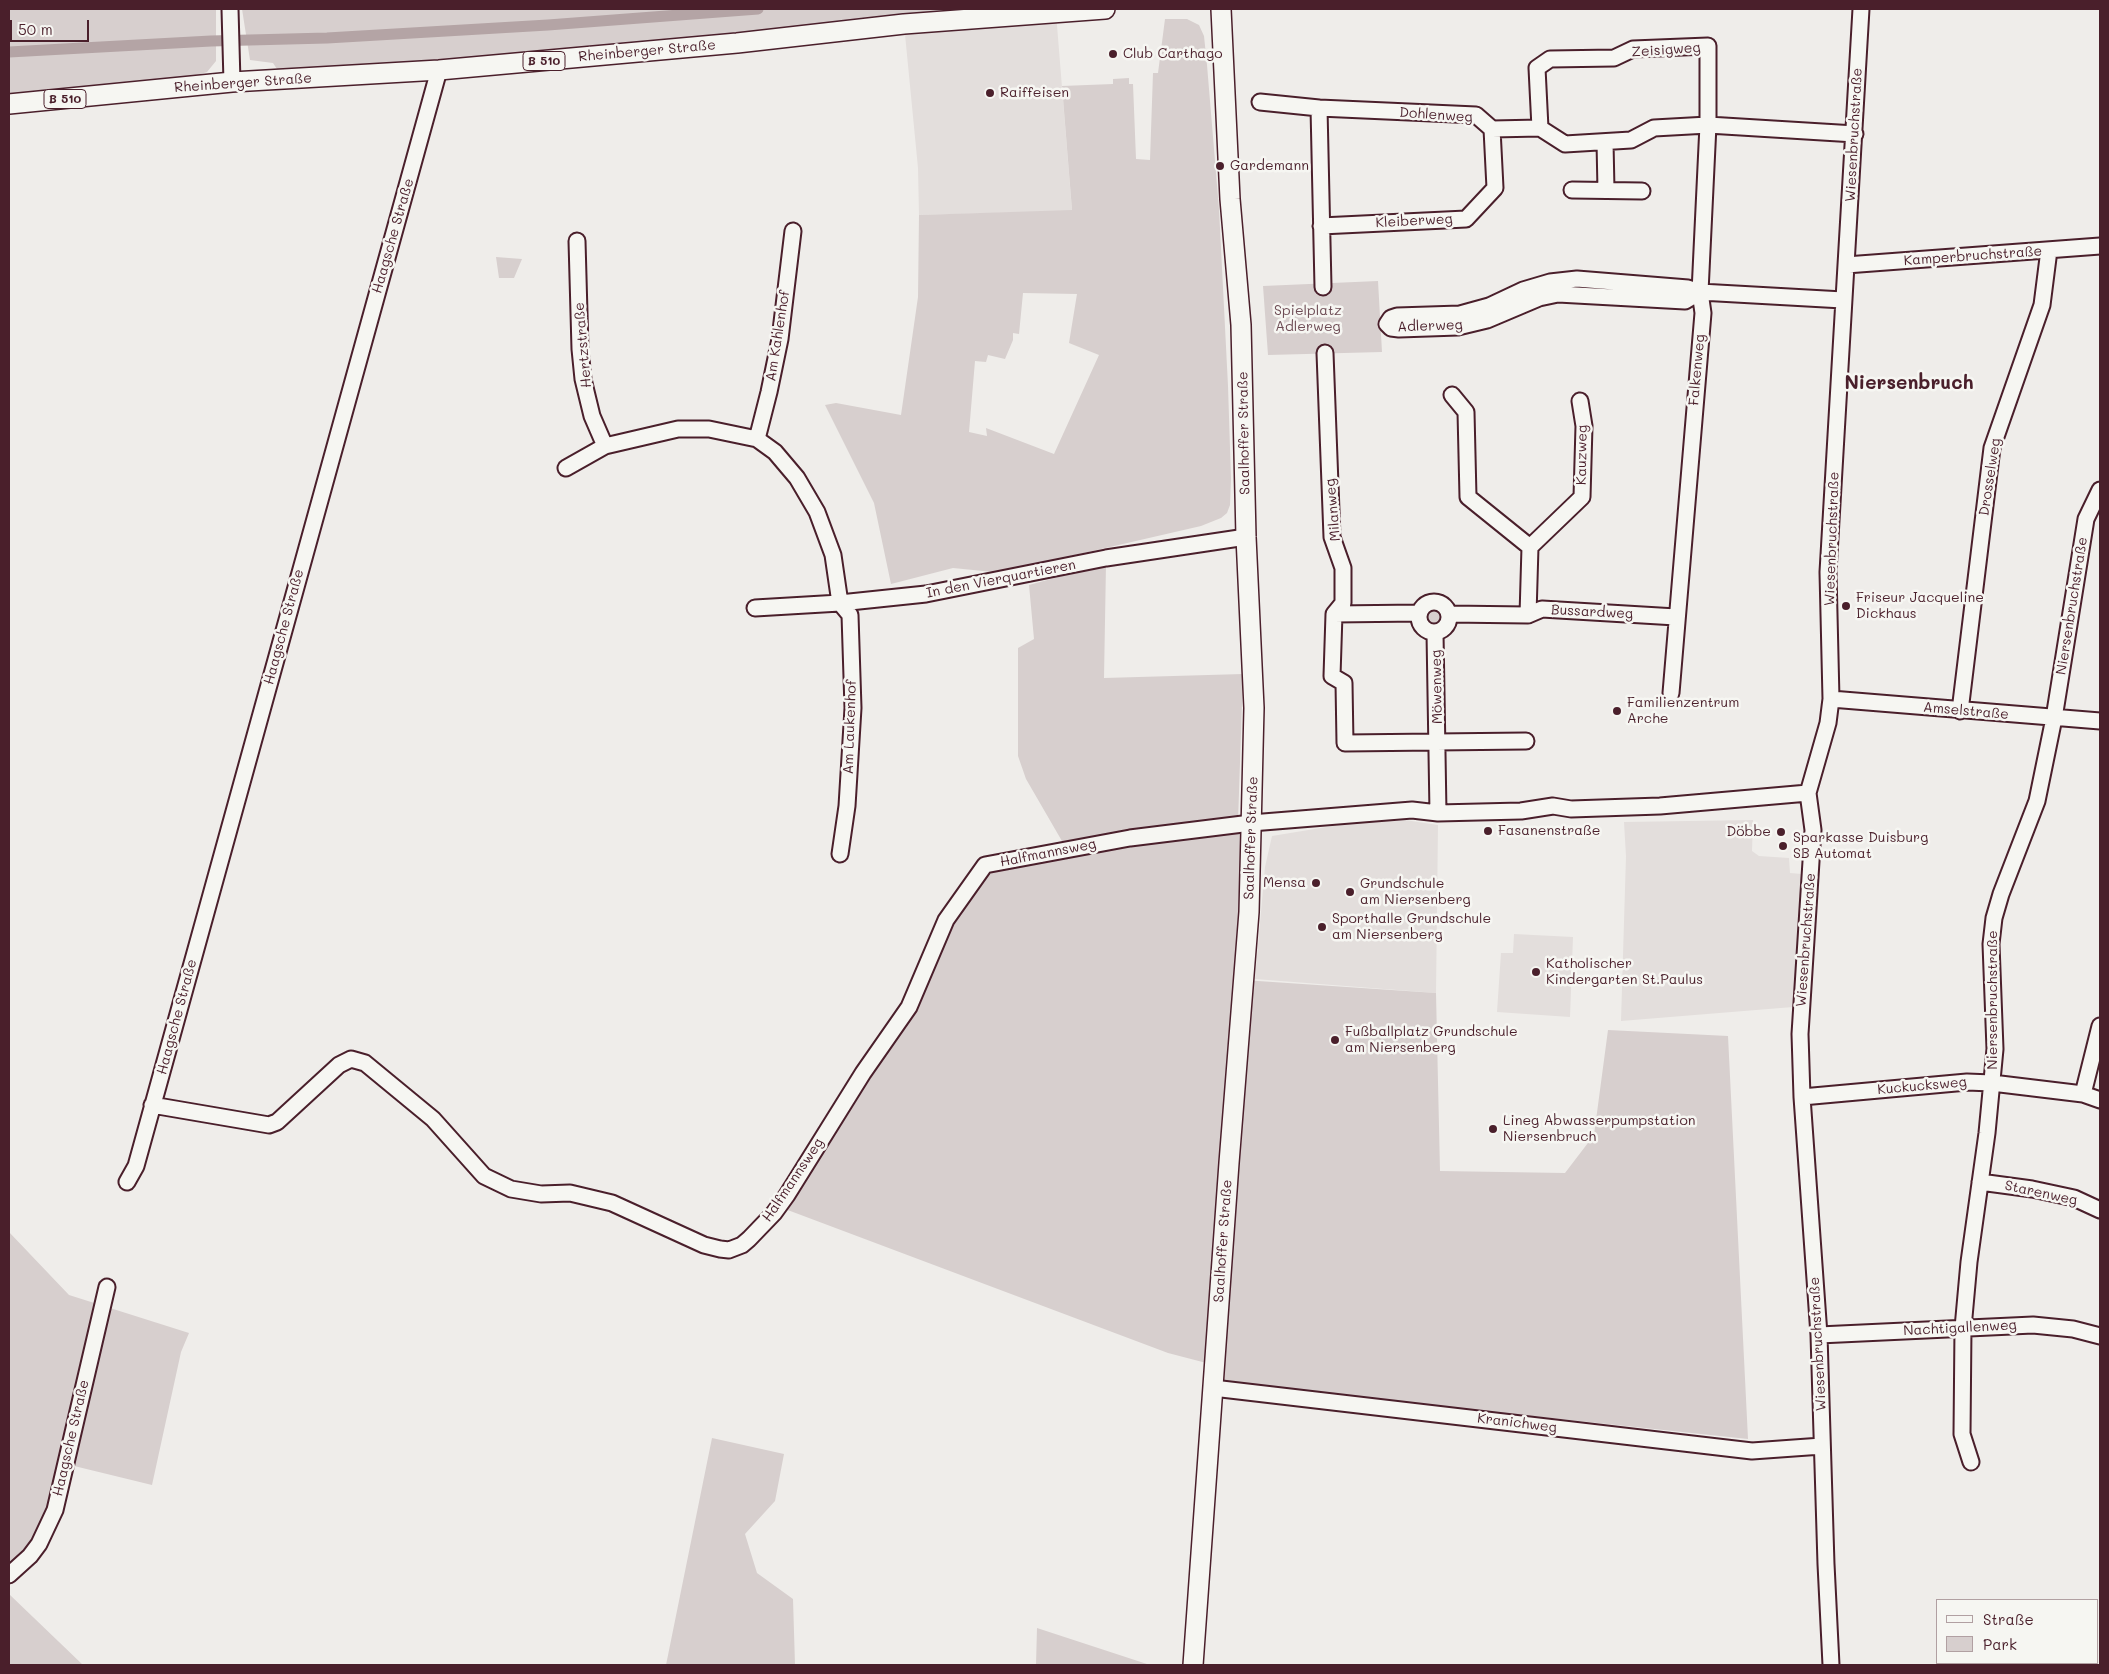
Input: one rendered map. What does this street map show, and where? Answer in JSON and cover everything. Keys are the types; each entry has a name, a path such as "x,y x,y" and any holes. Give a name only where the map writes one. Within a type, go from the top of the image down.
{"main road":[{"name":"Rheinberger Straße","path":"9,104 232,82 439,70 737,43 904,24 1105,9"},
{"name":"Saalhoffer Straße","path":"1193,1665 1249,912 1254,708 1246,537 1241,325 1230,199 1221,9"}],"street":[{"path":"230,9 233,50 232,82"},
{"name":"Wiesenbruchstraße","path":"1831,1665 1819,1335 1802,1096 1800,1025 1813,830 1808,793 1828,723 1831,699 1828,572 1861,9"},
{"name":"Falkenweg","path":"1671,693 1702,313 1700,292 1708,125 1708,46"},
{"name":"Zeisigweg","path":"1540,128 1537,68 1550,59 1614,58 1633,49 1708,46"},
{"name":"Haagsche Straße","path":"127,1182 136,1166 439,70"},
{"name":"Dohlenweg","path":"1260,102 1319,108 1476,115 1492,129 1540,128"},
{"path":"1319,108 1323,287"},
{"path":"1540,128 1565,144 1631,140 1654,128 1708,125 1855,134"},
{"name":"Kleiberweg","path":"1321,226 1466,219 1495,188 1492,129"},
{"path":"1605,142 1606,190"},
{"path":"1572,190 1642,191"},
{"name":"Am Kahlenhof","path":"757,439 780,339 793,231"},
{"name":"Hertzstraße","path":"577,241 580,348 583,379 592,416 606,446"},
{"name":"Kamperbruchstraße","path":"1846,264 2100,246"},
{"name":"Drosselweg","path":"1960,711 1992,448 2042,305 2049,250"},
{"name":"Adlerweg","path":"1700,292 1685,301 1558,294 1539,298 1487,320 1458,327 1399,329 1391,328 1387,324 1391,318 1397,316 1460,314 1489,306 1523,290 1550,282 1577,279 1688,288 1700,292 1843,300"},
{"name":"Milanweg","path":"1325,353 1332,537 1343,568 1343,603 1334,614 1332,676 1344,683 1345,743 1438,741"},
{"path":"1452,395 1466,412 1468,498 1530,547 1528,614"},
{"name":"Kauzweg","path":"1530,547 1582,497 1584,426 1580,402"},
{"path":"566,468 606,446 678,429 709,429 757,439"},
{"name":"Am Laukenhof","path":"757,439 775,452 797,478 817,512 833,555 840,603 850,615 853,708 847,806 840,854"},
{"name":"Niersenbruchstraße","path":"1972,1462 1962,1434 1963,1328 1969,1262 1995,1049 1992,944 1994,918 2001,894 2037,801 2054,718 2086,519 2100,490"},
{"name":"In den Vierquartieren","path":"755,608 840,603 951,591 1011,576 1106,558 1246,537"},
{"path":"1334,614 1419,614 1425,604 1433,602 1444,605 1449,614"},
{"name":"Bussardweg","path":"1449,614 1528,614 1542,609 1676,616"},
{"name":"Möwenweg","path":"1419,614 1419,620 1424,629 1435,632 1446,627 1449,614"},
{"name":"Möwenweg","path":"1435,632 1438,812"},
{"name":"Amselstraße","path":"1831,699 2100,722"},
{"name":"Möwenweg","path":"1438,741 1526,741"},
{"path":"1251,823 1412,810 1438,812 1521,811 1553,806 1572,809 1660,806 1808,793"},
{"name":"Halfmannsweg","path":"152,1106 269,1125 276,1122 339,1064 351,1059 365,1063 433,1119 484,1176 511,1190 541,1194 570,1193 616,1204 704,1244 728,1250 742,1245 749,1239 774,1213 787,1195 863,1073 910,1007 946,920 985,865 1130,838 1251,823"},
{"path":"2083,1094 2100,1026"},
{"name":"Kuckucksweg","path":"1802,1096 1966,1082 1992,1083 2083,1094 2100,1100"},
{"name":"Starenweg","path":"1980,1182 2032,1189 2074,1198 2100,1210"},
{"name":"Haagsche Straße","path":"9,1576 40,1544 54,1510 106,1287"},
{"name":"Nachtigallenweg","path":"1819,1335 2033,1325 2073,1330 2100,1336"},
{"name":"Kranichweg","path":"1213,1388 1752,1451 1822,1446"}],"shaded area":[{"path":"1056,13 1072,211 919,215 918,168 904,24"},
{"name":"Grundschule am Niersenberg","path":"1405,820 1438,825 1436,993 1255,979 1265,867 1272,836 1351,823"},
{"path":"1753,820 1752,851 1759,856 1789,858 1790,873 1802,874 1793,1007 1621,1021 1626,856 1624,822"},
{"name":"Katholischer Kindergarten St.Paulus","path":"1514,934 1573,937 1570,1017 1497,1012 1501,953 1513,953"}],"green space":[{"path":"9,9 216,9 216,61 207,72 194,76 9,98"},
{"path":"242,9 998,9 624,49 279,72 273,63 250,60"},
{"path":"1165,19 1187,19 1199,25 1204,36 1219,209 1231,479 1230,505 1227,513 1221,518 1201,526 1010,570 993,572 953,568 891,584 874,503 825,405 836,403 901,415 918,297 919,215 1072,210 1062,86 1113,84 1113,79 1129,78 1129,84 1133,84 1136,159 1150,160 1153,73 1158,73","holes":["1023,293 1077,294 1069,343 1099,355 1054,454 986,428 987,436 969,432 975,361 986,362 988,355 1005,359 1013,340 1013,333 1019,334"]},
{"path":"496,257 522,259 514,278 499,278"},
{"name":"Spielplatz Adlerweg","path":"1378,281 1382,352 1268,355 1263,286"},
{"path":"1106,564 1104,678 1243,674 1238,822 1251,823 1243,980 1436,993 1440,1171 1565,1173 1594,1135 1608,1030 1728,1036 1748,1439 1213,1382 1214,1365 1168,1353 777,1206 912,1003 946,921 988,861 1066,848 1026,779 1018,756 1018,648 1034,639 1029,585"},
{"path":"1434,607 1441,610 1444,617 1441,624 1434,627 1427,624 1424,617 1427,610"},
{"path":"9,1232 69,1295 189,1333 181,1352 152,1485 66,1464 55,1510 9,1575"},
{"path":"712,1438 784,1454 775,1501 745,1534 757,1573 793,1599 795,1665 666,1665"},
{"path":"9,1594 83,1665 9,1665"},
{"path":"1037,1628 1150,1665 1036,1665"}],"waterway":[{"path":"9,52 211,41 327,38 548,25 758,9"}],"place":[{"name":"Club Carthago","path":"1113,54"},
{"name":"Raiffeisen","path":"990,93"},
{"name":"Gardemann","path":"1220,166"},
{"name":"Friseur Jacqueline Dickhaus","path":"1846,606"},
{"name":"Familienzentrum Arche","path":"1617,711"},
{"name":"Fasanenstraße","path":"1488,831"},
{"name":"Döbbe","path":"1781,832"},
{"name":"Sparkasse Duisburg SB Automat","path":"1783,846"},
{"name":"Mensa","path":"1316,883"},
{"name":"Grundschule am Niersenberg","path":"1350,892"},
{"name":"Sporthalle Grundschule am Niersenberg","path":"1322,927"},
{"name":"Katholischer Kindergarten St.Paulus","path":"1536,972"},
{"name":"Fußballplatz Grundschule am Niersenberg","path":"1335,1040"},
{"name":"Lineg Abwasserpumpstation Niersenbruch","path":"1493,1129"}],"district":[{"name":"Niersenbruch","path":"1909,383"}]}
